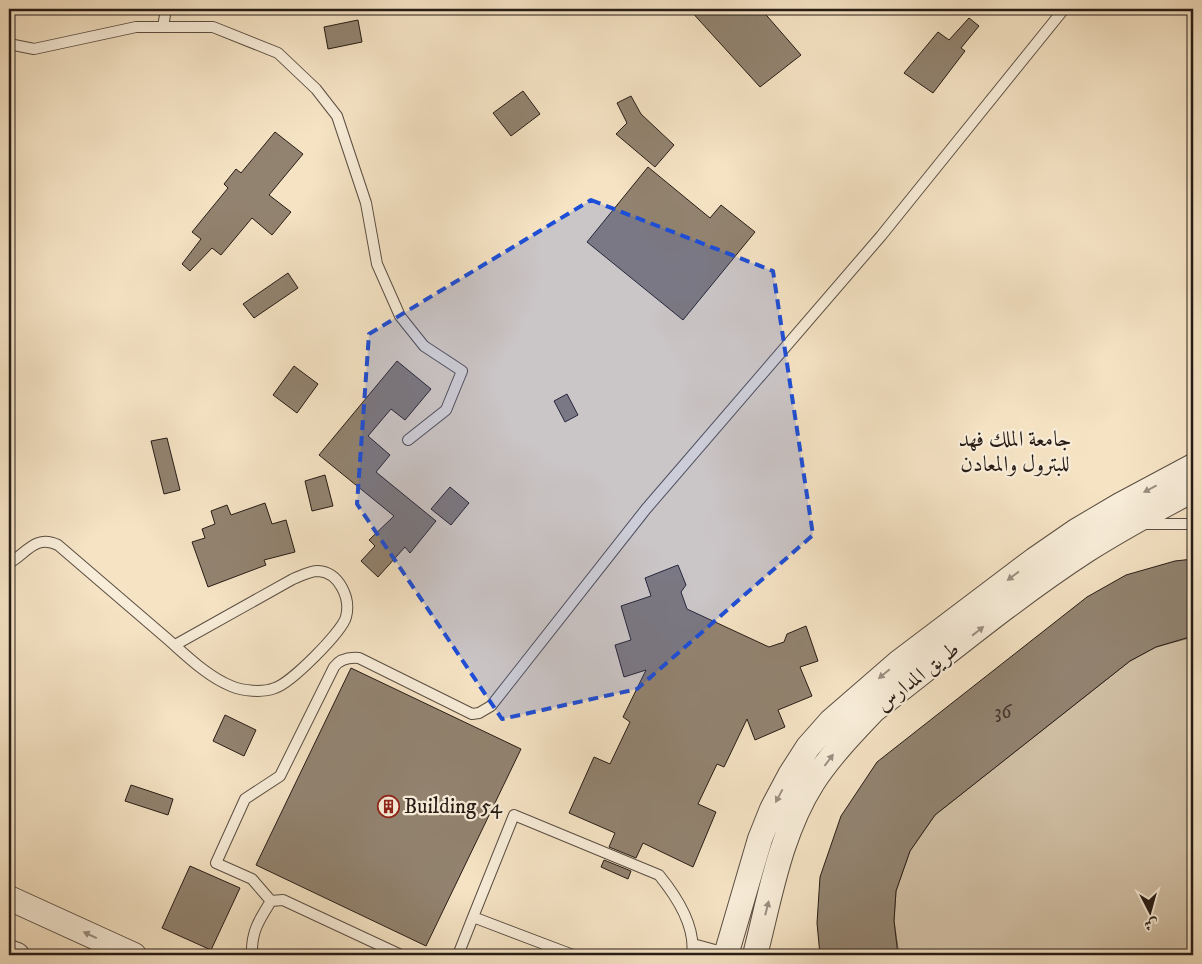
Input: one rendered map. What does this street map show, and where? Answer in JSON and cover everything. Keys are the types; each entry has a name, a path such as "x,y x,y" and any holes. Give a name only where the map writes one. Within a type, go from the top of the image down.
{"street":[{"path":"730,954 760,839 772,809 790,775 808,747 831,721 899,662 1041,555 1076,531 1193,466"},
{"name":"طريق المدارس","path":"755,955 779,862 790,829 812,783 831,757 854,731 874,710 1029,591 1086,551 1193,490"},
{"path":"14,900 134,955"},
{"path":"9,952 17,955"}],"lane":[{"path":"163,27 166,9"},
{"path":"271,901 252,879 216,864 245,799 280,776 337,663 345,659 359,658 472,714 479,713 491,706 646,509 881,236 1064,9"},
{"path":"9,44 34,49 136,27 213,27 278,53 316,89 337,116 366,203 377,264 400,316 424,346 462,371 446,410 408,440"},
{"path":"1129,525 1193,524"},
{"path":"9,563 37,543 51,542 58,545 174,645 212,676 231,686 250,690 278,688 290,680 337,633 347,615 345,595 340,584 329,574 318,571 306,574 293,579 174,645"},
{"path":"458,955 514,815 659,875 670,888 689,925 693,944 692,955"},
{"path":"271,901 283,900 401,955"},
{"path":"252,955 251,940 260,918 271,901"},
{"path":"472,917 573,955"},
{"path":"693,944 730,954"}],"highlighted area":[{"path":"591,200 773,271 813,535 637,689 502,719 357,504 369,334"}],"shaded area":[{"path":"1193,637 1193,955 899,955 894,921 896,891 910,851 935,815 1130,661 1156,647"}],"building":[{"path":"689,9 761,9 801,55 760,87"},
{"path":"969,18 979,26 961,48 965,51 933,93 904,73 938,32 949,40"},
{"path":"358,20 362,42 328,49 324,27"},
{"path":"523,91 540,114 511,136 493,113"},
{"path":"631,96 641,114 674,145 655,167 616,134 627,123 617,103"},
{"path":"275,132 303,154 269,195 291,212 272,235 252,218 221,255 212,248 190,271 182,264 201,239 192,232 228,188 224,184 236,169 241,173"},
{"path":"648,167 710,218 721,205 755,232 683,320 587,242"},
{"path":"288,273 298,288 254,318 243,304"},
{"path":"397,361 431,389 405,420 391,409 368,436 390,455 376,472 436,521 410,553 405,547 378,577 361,561 375,546 369,540 394,516 319,455"},
{"path":"294,366 318,384 297,413 273,395"},
{"path":"567,394 578,415 565,422 554,401"},
{"path":"167,438 180,490 164,494 151,441"},
{"path":"325,475 333,506 312,511 305,481"},
{"path":"450,487 469,503 451,525 431,509"},
{"path":"265,503 272,524 286,520 295,552 264,560 266,565 208,587 192,542 205,538 202,529 215,524 211,511 227,505 231,515"},
{"path":"1193,559 1193,636 1156,647 1130,661 935,815 910,851 896,891 894,921 898,955 820,955 817,923 820,877 841,816 877,762 1087,597 1126,575 1175,561"},
{"path":"678,565 686,585 681,592 687,609 769,647 784,642 787,634 806,626 818,661 800,667 812,696 778,710 785,727 755,740 747,719 724,767 717,764 698,804 716,812 693,867 643,843 636,858 609,847 615,833 569,813 594,757 610,764 630,722 623,717 646,670 624,677 615,645 631,640 621,606 651,596 645,578"},
{"name":"Building 54","path":"351,668 521,749 426,946 256,865"},
{"path":"225,715 256,730 244,756 213,741"},
{"path":"131,785 173,799 168,815 125,801"},
{"path":"604,860 631,871 628,879 601,867"},
{"path":"190,866 240,888 211,950 162,928"}],"place":[{"name":"Building 54","path":"388,807"}],"district":[{"name":"جامعة الملك فهد للبترول والمعادن","path":"1015,452"}]}
